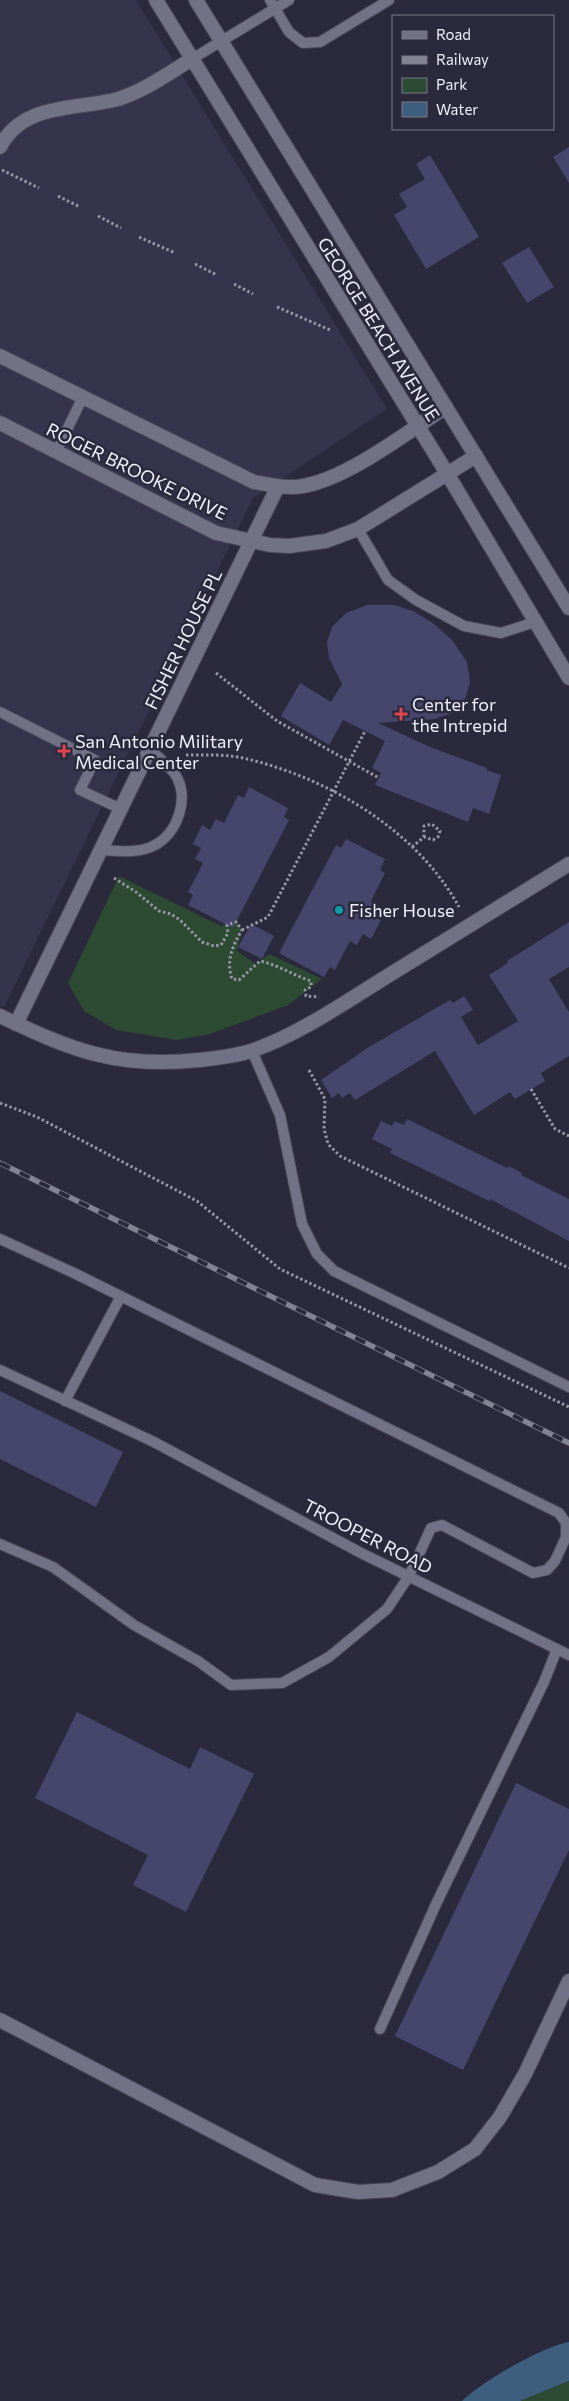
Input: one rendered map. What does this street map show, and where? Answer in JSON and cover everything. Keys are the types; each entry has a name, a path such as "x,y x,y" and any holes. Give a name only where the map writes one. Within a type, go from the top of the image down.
{"street":[{"name":"GEORGE BEACH AVENUE","path":"156,0 448,475 569,678"},
{"name":"GEORGE BEACH AVENUE","path":"196,0 569,608"},
{"path":"0,147 24,120 48,110 118,99 137,91 192,59"},
{"path":"0,356 254,482 278,486 290,487 313,484 336,476 446,407"},
{"name":"ROGER BROOKE DRIVE","path":"0,423 216,533 270,545 308,544 326,541 358,529 476,456"},
{"name":"FISHER HOUSE PL","path":"16,1024 278,486"},
{"path":"0,1016 77,1050 107,1059 140,1063 180,1062 252,1051 311,1023 569,864"},
{"path":"0,2020 315,2185 358,2192 392,2190 438,2172 475,2149 500,2117 525,2074 569,1981"}],"lane":[{"path":"192,59 222,41 272,4 289,0"},
{"path":"272,4 289,32 303,43 320,42 390,0"},
{"path":"56,452 83,397"},
{"path":"358,529 388,580 416,600 464,626 501,633 536,622"},
{"path":"0,712 95,760 80,790 121,809"},
{"path":"101,850 130,852 155,845 175,827 183,801 176,775 150,749"},
{"path":"252,1051 280,1115 302,1224 317,1254 334,1271 569,1386"},
{"path":"0,1239 121,1296 559,1512 566,1523 566,1537 555,1561 547,1570 533,1572 442,1525 431,1528 409,1576 387,1609 329,1657 282,1683 231,1685 198,1661 134,1625 53,1567 0,1544"},
{"path":"65,1401 121,1296"},
{"name":"TROOPER ROAD","path":"0,1370 154,1442 409,1576 569,1655"},
{"path":"380,2029 437,1902 544,1682 557,1649"}],"path":[{"path":"2,170 39,188"},
{"path":"58,196 80,208"},
{"path":"98,216 121,228"},
{"path":"139,236 175,253"},
{"path":"195,264 217,275"},
{"path":"234,284 253,294"},
{"path":"277,307 330,330"},
{"path":"216,673 278,721 378,778"},
{"path":"319,997 306,996 305,990 311,987 310,980 267,962 260,961 238,980 232,980 228,966 229,958 231,950 242,930 268,917 365,731"},
{"path":"186,754 242,758 298,775 334,792 396,832 412,847 450,891 459,907"},
{"path":"432,824 440,831 438,837 432,840 424,837 424,826 432,824"},
{"path":"412,847 424,837"},
{"path":"114,878 136,892 159,911 171,914 180,920 202,942 214,946 221,945 228,934 227,925 236,922 242,930"},
{"path":"308,1070 325,1099 324,1129 328,1144 340,1156 569,1268"},
{"path":"531,1089 555,1129 569,1136"},
{"path":"0,1102 37,1117 81,1139 197,1201 280,1268 569,1407"}],"shaded area":[{"name":"San Antonio Military Medical Center","path":"0,0 136,0 387,409 253,498 4,1007 0,1005"}],"green space":[{"path":"119,876 221,926 236,922 242,930 237,951 256,964 269,954 322,979 288,1005 210,1034 177,1040 116,1030 84,1011 68,983"},
{"path":"569,2381 569,2401 520,2401"}],"water":[{"path":"569,2342 569,2381 520,2401 462,2401 483,2384 513,2366 557,2345"}],"building":[{"path":"569,147 569,183 553,157"},
{"path":"430,155 479,237 426,269 394,215 407,207 399,194 425,179 416,164"},
{"path":"529,247 554,287 527,303 502,263"},
{"name":"Center for the Intrepid","path":"367,605 395,605 415,612 434,624 452,640 467,662 470,682 466,697 453,713 434,719 378,723 430,747 501,775 489,814 473,808 468,822 375,785 381,773 372,768 385,741 343,720 329,745 281,716 300,683 331,702 342,684 329,658 327,642 332,627 346,613"},
{"path":"249,787 288,808 284,817 289,820 233,928 188,905 193,895 188,892 203,863 195,859 201,848 193,844 202,825 210,830 216,819 224,823 238,795 244,798"},
{"name":"Fisher House","path":"346,839 385,859 380,870 385,873 371,901 378,905 373,915 381,920 371,939 363,934 357,945 350,941 335,970 330,967 324,977 279,953 336,845 341,848"},
{"path":"569,922 569,967 549,979 569,1012 569,1056 541,1073 545,1081 515,1099 510,1092 474,1115 435,1051 355,1100 350,1093 342,1098 339,1093 332,1098 321,1080 369,1047 450,1000 453,1003 464,996 473,1010 461,1017 478,1045 518,1021 489,975 508,963 507,961"},
{"path":"251,924 274,936 262,959 238,947"},
{"path":"407,1119 507,1168 509,1166 522,1173 521,1175 569,1199 569,1241 490,1199 489,1201 390,1153 392,1149 372,1139 381,1121 392,1126 394,1121 404,1125"},
{"path":"0,1391 123,1452 96,1507 0,1459"},
{"path":"77,1712 190,1769 200,1747 254,1774 186,1912 133,1885 148,1855 35,1798"},
{"path":"516,1783 569,1809 569,1850 463,2070 395,2036"}],"railway":[{"path":"0,1163 569,1443"}],"place":[{"name":"Center for the Intrepid","path":"401,714"},
{"name":"San Antonio Military Medical Center","path":"64,751"},
{"name":"Fisher House","path":"339,910"}]}
